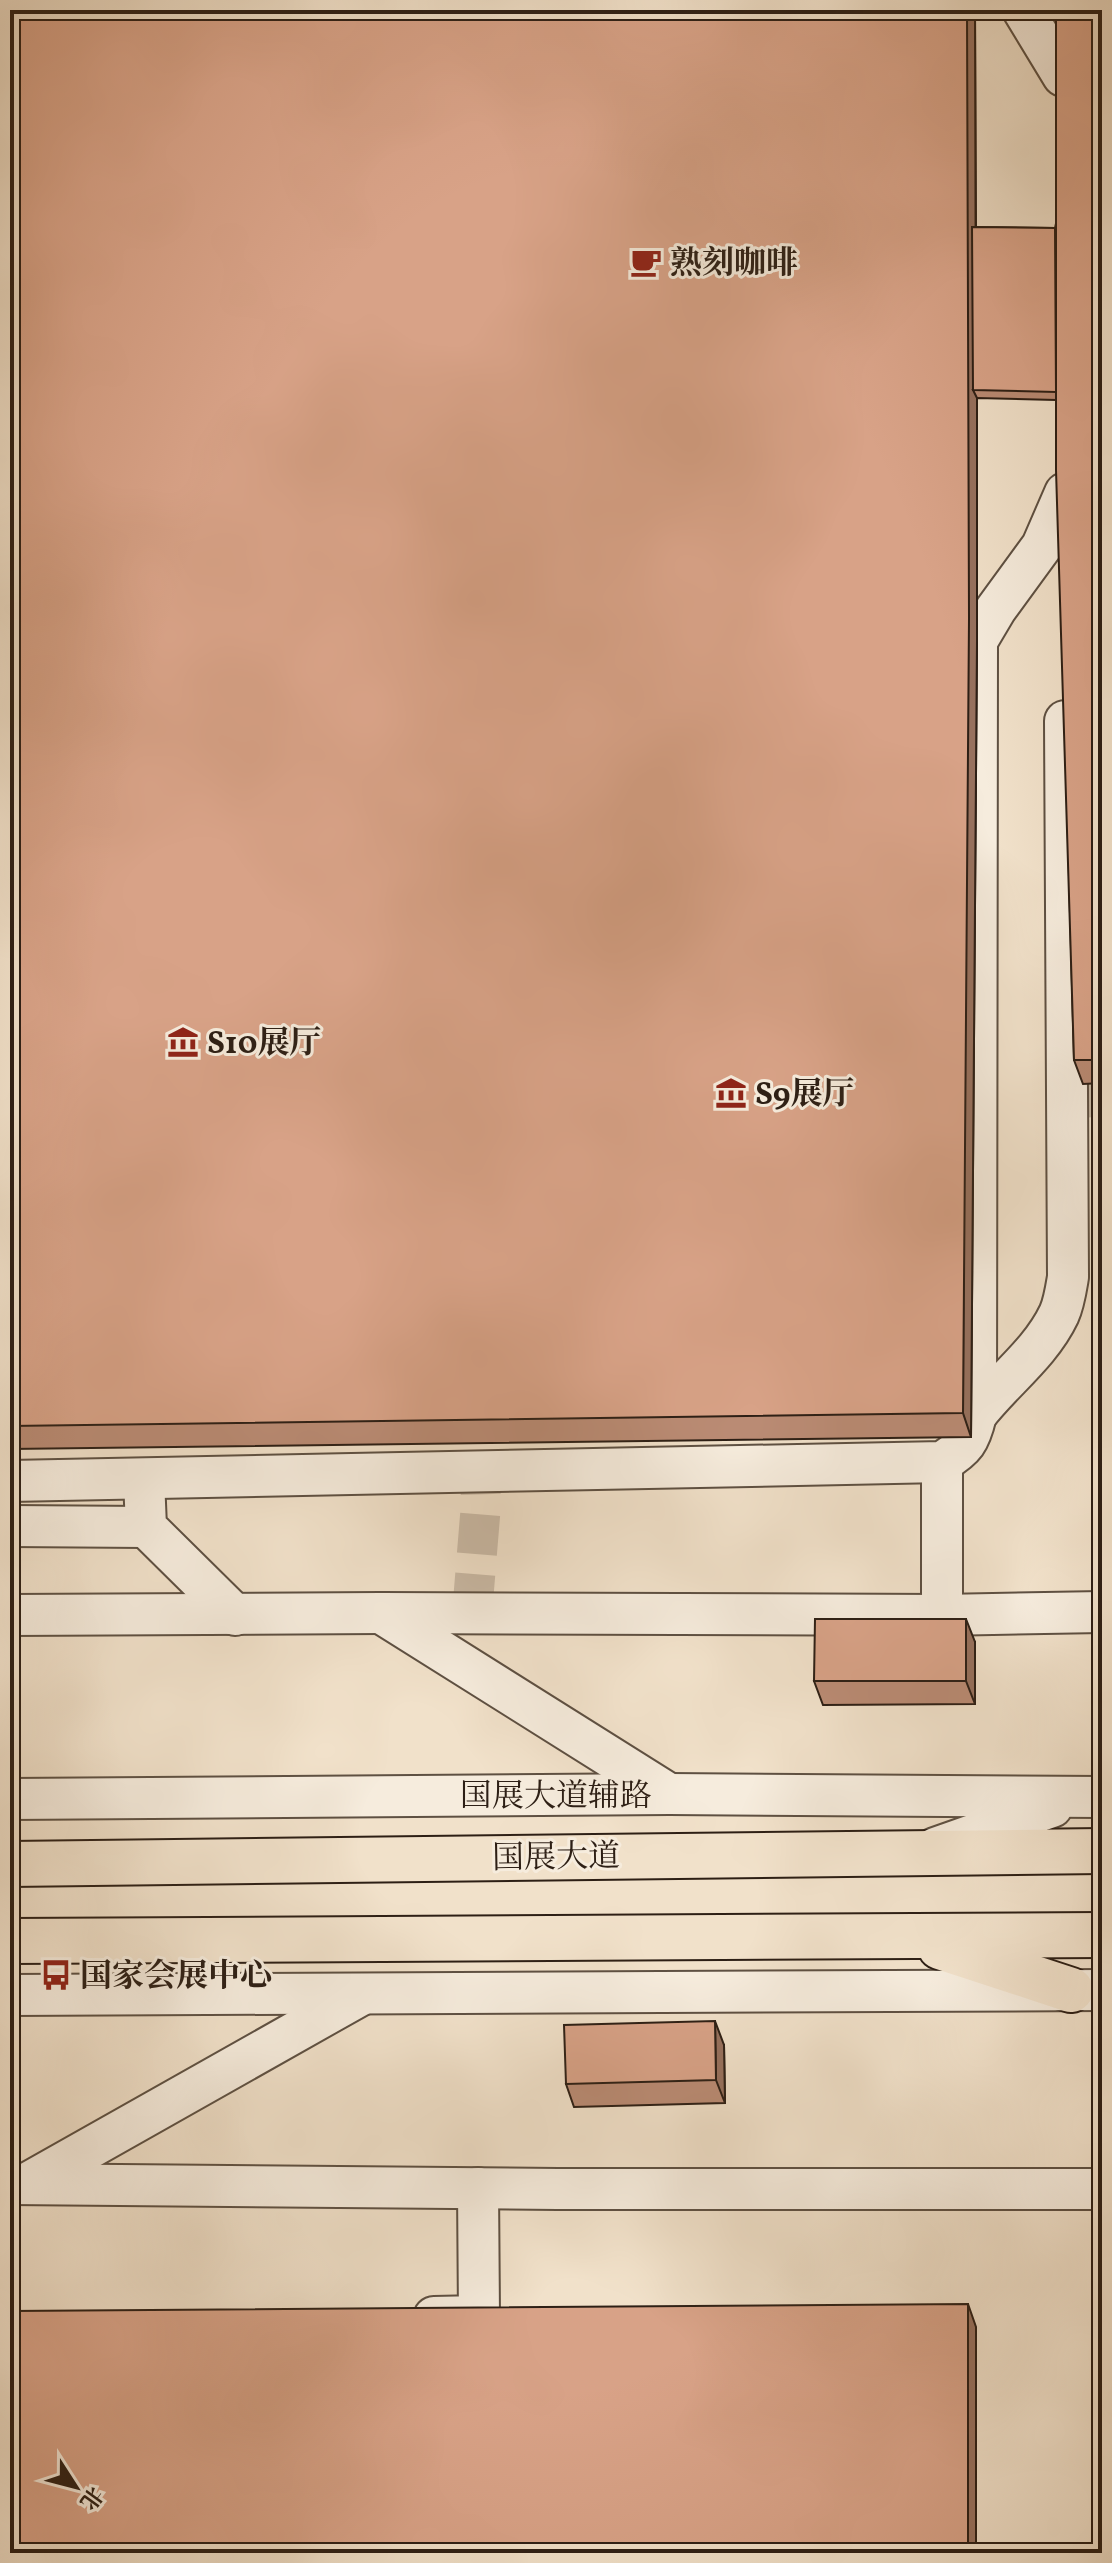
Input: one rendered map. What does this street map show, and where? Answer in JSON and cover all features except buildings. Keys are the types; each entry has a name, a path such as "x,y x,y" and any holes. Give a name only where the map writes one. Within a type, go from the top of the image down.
{"main road":[{"name":"国展大道","path":"10,1864 1102,1851"},
{"path":"10,1941 1102,1935"},
{"path":"904,1936 1087,1990"}],"street":[{"path":"1023,10 1063,76"},
{"path":"10,1481 942,1462 959,1452 971,1437 976,1415 977,641 1042,546 1065,493 1065,573"},
{"path":"976,1415 1043,1340 1061,1312 1068,1277 1065,684"},
{"path":"942,1462 942,1615"},
{"path":"144,1479 146,1527 235,1615"},
{"path":"10,1526 146,1527"},
{"path":"10,1615 942,1615 1102,1612"},
{"path":"381,1613 669,1794"},
{"name":"国展大道辅路","path":"10,1799 669,1794 1090,1798"},
{"path":"928,1851 1090,1798"},
{"path":"10,1995 1087,1990"},
{"path":"18,2184 362,1994"},
{"path":"18,2184 1102,2189"},
{"path":"401,2318 479,2316 478,2188"}],"tunnel":[{"path":"1067,1098 1102,1097"},
{"path":"472,1614 481,1504 478,1390"}],"place":[{"name":"熟刻咖啡","path":"646,262"},
{"name":"S10展厅","path":"183,1042"},
{"name":"S9展厅","path":"731,1093"},
{"name":"国家会展中心","path":"56,1975"}]}
